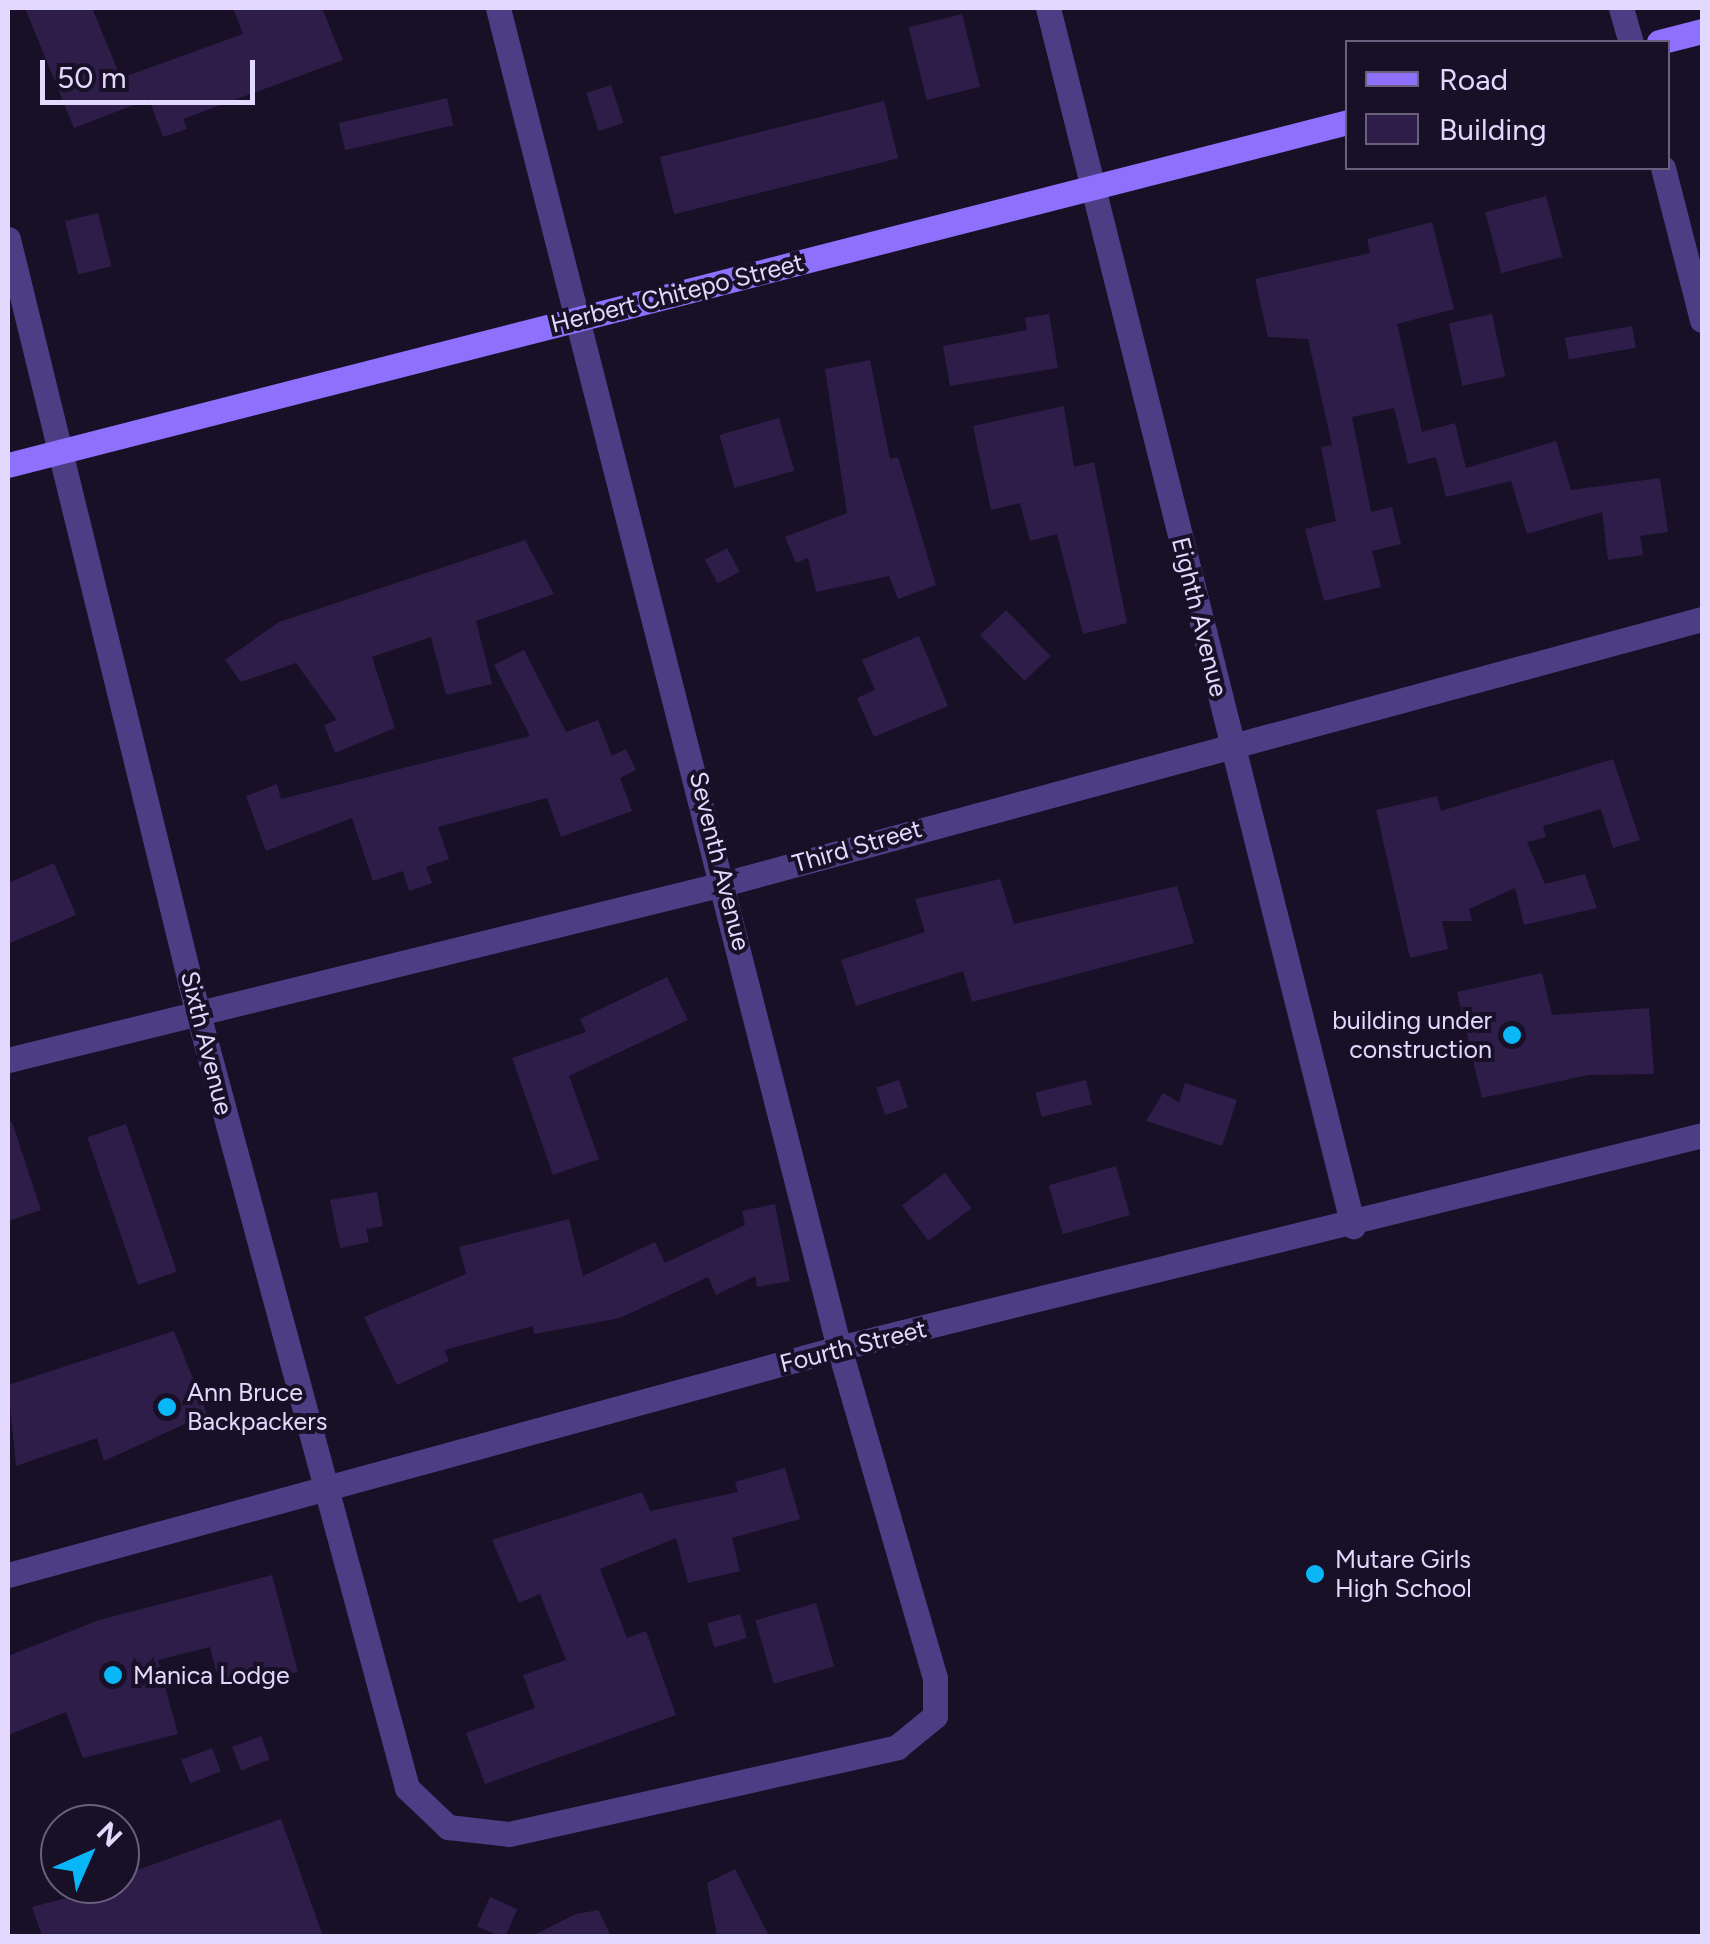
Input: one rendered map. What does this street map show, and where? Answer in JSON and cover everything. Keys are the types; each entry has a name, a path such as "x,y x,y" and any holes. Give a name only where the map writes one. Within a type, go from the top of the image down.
{"main road":[{"path":"1667,40 1702,31"},
{"name":"Herbert Chitepo Street","path":"8,465 1345,123"}],"street":[{"name":"Seventh Avenue","path":"448,1827 509,1834 878,1752 935,1716 935,1678 840,1348 726,883 498,8"},
{"name":"Eighth Avenue","path":"1048,8 1353,1226"},
{"path":"1621,8 1629,40"},
{"path":"1664,170 1702,320"},
{"name":"Sixth Avenue","path":"8,239 66,450 197,1010 324,1493 407,1788 448,1827"},
{"name":"Third Street","path":"8,1060 197,1010 726,883 1231,742 1702,619"},
{"name":"Fourth Street","path":"8,1575 324,1493 840,1348 1353,1226 1702,1135"}],"building":[{"path":"25,8 92,8 121,78 243,34 233,8 322,8 343,60 183,119 187,129 163,137 149,99 74,128"},
{"path":"962,14 980,87 927,100 909,27"},
{"path":"611,85 623,123 599,131 586,93"},
{"path":"447,98 453,125 345,150 339,123"},
{"path":"884,101 898,158 674,214 660,157"},
{"path":"1546,196 1562,257 1501,273 1485,212"},
{"path":"98,213 111,266 78,275 65,221"},
{"path":"1432,222 1454,309 1397,324 1422,432 1455,423 1466,468 1556,441 1571,490 1660,478 1668,532 1640,536 1643,555 1608,560 1602,512 1527,534 1511,481 1446,497 1436,457 1408,464 1394,408 1352,417 1371,512 1392,507 1401,544 1372,551 1381,587 1324,601 1305,529 1336,521 1321,447 1332,445 1308,339 1268,337 1255,279 1370,253 1367,239"},
{"path":"1049,314 1058,368 950,386 943,346 1027,330 1025,318"},
{"path":"1492,314 1505,377 1462,386 1449,323"},
{"path":"1632,326 1636,348 1569,359 1565,338"},
{"path":"870,360 890,459 898,457 936,585 898,599 889,576 816,592 808,558 796,563 785,537 847,513 825,369"},
{"path":"1064,406 1074,467 1094,462 1127,623 1083,634 1057,534 1030,541 1020,503 991,510 973,426"},
{"path":"779,418 794,471 735,488 719,435"},
{"path":"525,540 554,594 476,621 492,684 446,695 431,637 372,657 395,728 335,753 324,725 337,720 296,663 241,682 225,660 279,622"},
{"path":"727,548 740,572 718,584 705,560"},
{"path":"1006,610 1050,656 1025,681 980,635"},
{"path":"919,636 948,706 874,737 857,698 875,690 862,660"},
{"path":"524,650 566,732 598,720 612,756 626,749 636,770 620,778 632,811 561,837 547,798 438,827 449,859 426,867 432,883 409,891 403,871 373,881 352,818 266,851 246,796 277,784 281,799 530,736 494,665"},
{"path":"1613,759 1640,840 1613,848 1601,809 1543,826 1546,837 1527,842 1545,884 1585,874 1597,908 1524,925 1515,888 1469,909 1472,921 1442,921 1448,949 1410,958 1376,810 1437,796 1441,811"},
{"path":"54,863 76,915 8,944 8,883"},
{"path":"1000,879 1014,924 1177,886 1194,943 972,1002 963,971 856,1006 841,960 925,932 915,899"},
{"name":"building under construction","path":"1542,973 1552,1015 1649,1008 1654,1074 1588,1075 1482,1098 1457,992"},
{"path":"667,977 688,1020 569,1076 599,1159 553,1175 512,1058 586,1032 580,1019"},
{"path":"899,1080 908,1108 885,1115 876,1087"},
{"path":"1086,1080 1092,1104 1042,1117 1036,1093"},
{"path":"1185,1083 1237,1100 1222,1146 1146,1121 1163,1093 1179,1102"},
{"path":"12,1122 41,1210 8,1221 8,1123"},
{"path":"126,1124 177,1272 138,1285 87,1137"},
{"path":"1116,1166 1130,1215 1063,1234 1049,1185"},
{"path":"945,1173 971,1208 928,1241 902,1205"},
{"path":"377,1192 383,1226 366,1229 369,1242 340,1248 330,1200"},
{"path":"775,1204 790,1281 757,1287 755,1276 716,1295 708,1277 620,1318 534,1334 533,1326 444,1350 449,1361 397,1385 364,1317 466,1274 459,1247 569,1219 583,1276 655,1242 665,1263 745,1225 742,1211"},
{"path":"174,1331 207,1414 104,1461 97,1438 16,1466 8,1385"},
{"path":"785,1468 800,1519 732,1538 740,1571 688,1583 676,1538 600,1569 627,1638 646,1631 676,1715 485,1784 466,1733 535,1708 523,1675 566,1660 540,1594 519,1603 492,1540 642,1492 650,1511 738,1492 735,1482"},
{"path":"272,1575 298,1672 220,1686 210,1647 158,1660 178,1734 83,1758 66,1712 8,1735 8,1656 99,1620"},
{"path":"816,1603 834,1666 774,1684 755,1620"},
{"path":"740,1614 747,1638 714,1647 707,1623"},
{"path":"261,1736 270,1759 241,1770 232,1747"},
{"path":"212,1748 221,1771 190,1783 181,1760"},
{"path":"281,1819 323,1936 42,1936 32,1907 140,1904 140,1869"},
{"path":"735,1869 769,1936 717,1936 707,1883"},
{"path":"490,1897 517,1909 505,1936 477,1926"},
{"path":"598,1910 611,1936 532,1936 576,1914"}],"place":[{"name":"building under construction","path":"1512,1035"},
{"name":"Ann Bruce Backpackers","path":"167,1407"},
{"name":"Mutare Girls High School","path":"1315,1574"},
{"name":"Manica Lodge","path":"113,1675"}]}
